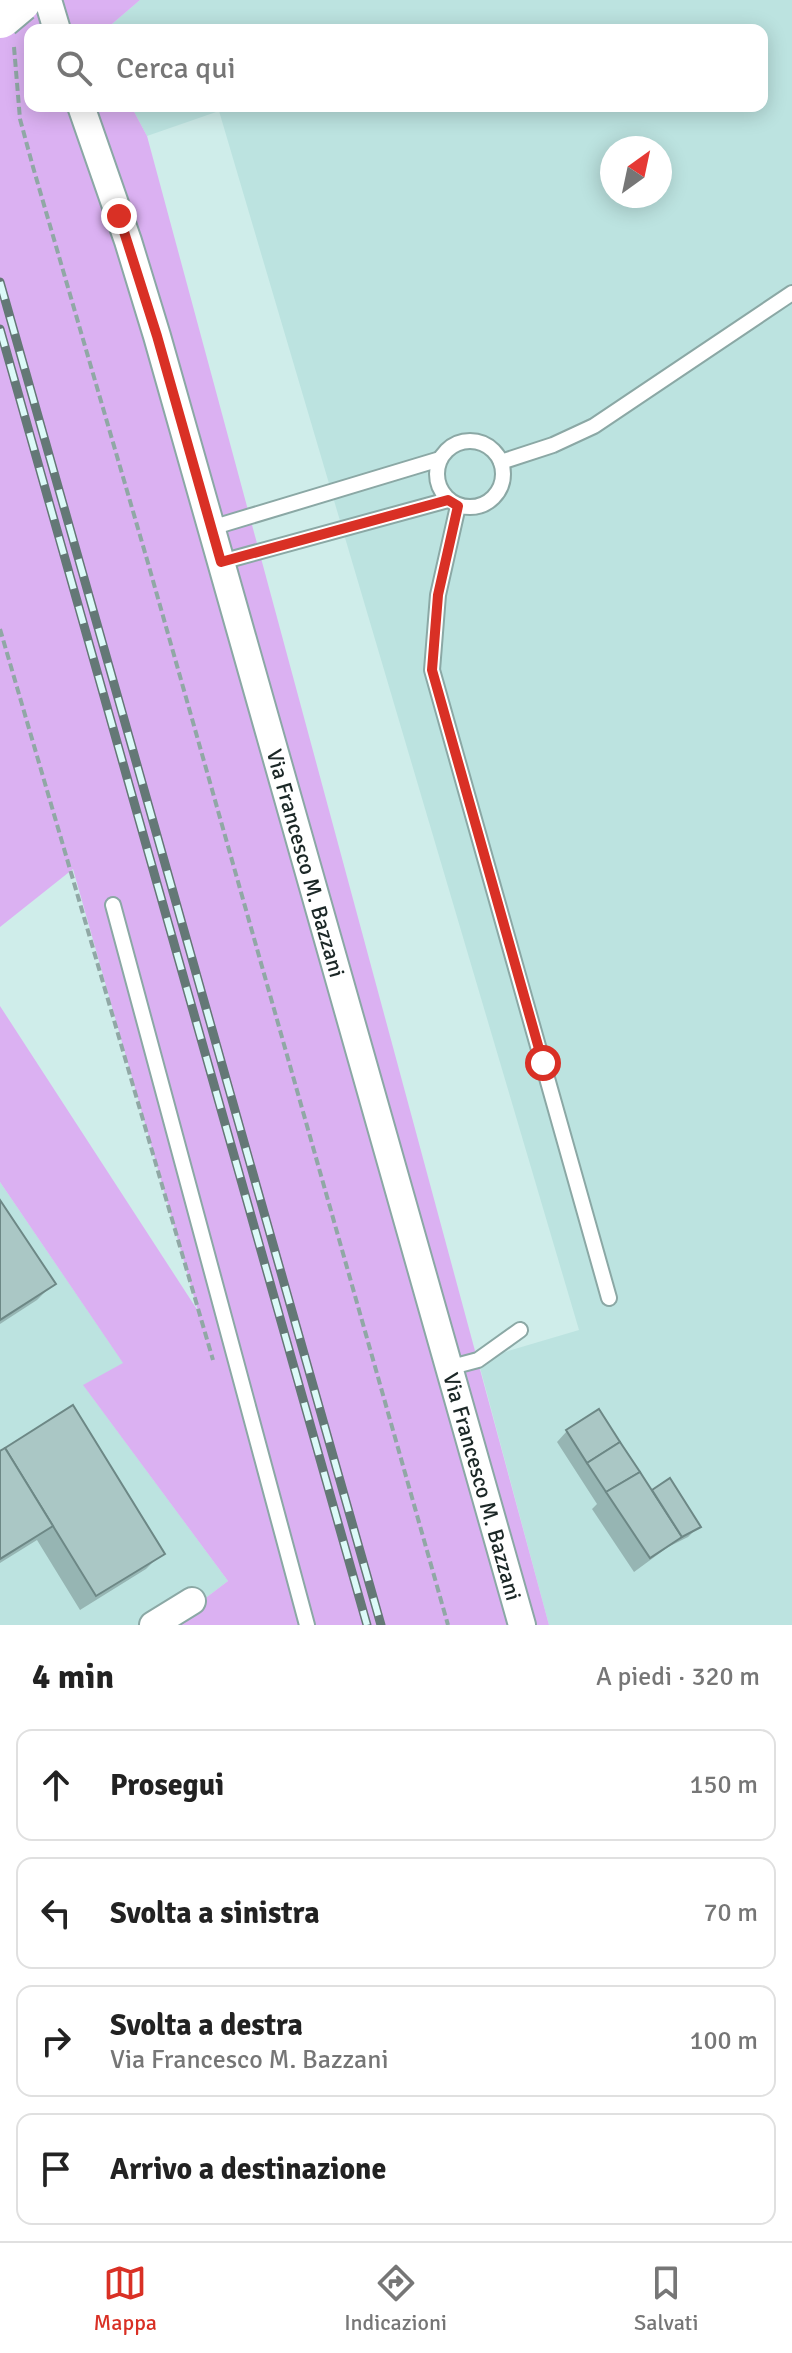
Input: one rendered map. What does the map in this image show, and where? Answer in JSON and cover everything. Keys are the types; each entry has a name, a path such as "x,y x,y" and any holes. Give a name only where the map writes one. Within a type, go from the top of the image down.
{"street":[{"path":"48,0 55,24"},
{"name":"Via Francesco M. Bazzani","path":"83,112 136,268 522,1625"},
{"path":"153,1625 192,1601"}],"lane":[{"path":"501,462 553,445 594,426 792,293"},
{"path":"221,562 453,503 479,506 497,494 502,484 501,462 487,446 466,441 446,450 440,459 437,481 441,492 453,503"},
{"path":"211,528 440,459"},
{"path":"453,503 438,595 432,670 609,1298"},
{"path":"113,905 307,1625"},
{"path":"448,1368 478,1360 520,1330"}],"path":[{"path":"10,18 20,119 33,167 448,1625"},
{"path":"0,629 214,1364"}],"shaded area":[{"path":"0,0 140,0 112,24 24,24 24,112 134,112 147,136 549,1625 170,1625 228,1581 83,1385 123,1363 0,1182 0,1006 198,1311 73,869 0,927"},
{"path":"140,0 792,0 792,1625 549,1625 478,1360 579,1330 219,112 768,112 768,24 112,24"},
{"path":"134,112 216,112 147,136"},
{"path":"0,1182 124,1364 84,1386 228,1581 170,1625 0,1625"}],"building":[{"path":"0,1200 56,1284 0,1320"},
{"path":"73,1405 165,1554 96,1596 5,1448"},
{"path":"599,1409 620,1442 587,1463 566,1430"},
{"path":"620,1442 640,1472 606,1492 587,1463"},
{"path":"5,1448 53,1526 0,1559 0,1451"},
{"path":"640,1472 682,1537 650,1558 606,1492"},
{"path":"670,1478 701,1527 682,1537 652,1490"}],"railway":[{"path":"0,282 381,1625"},
{"path":"0,329 367,1625"}],"route":[{"path":"119,216 157,336 221,562 448,500 458,506 438,595 432,670 543,1063"}]}
